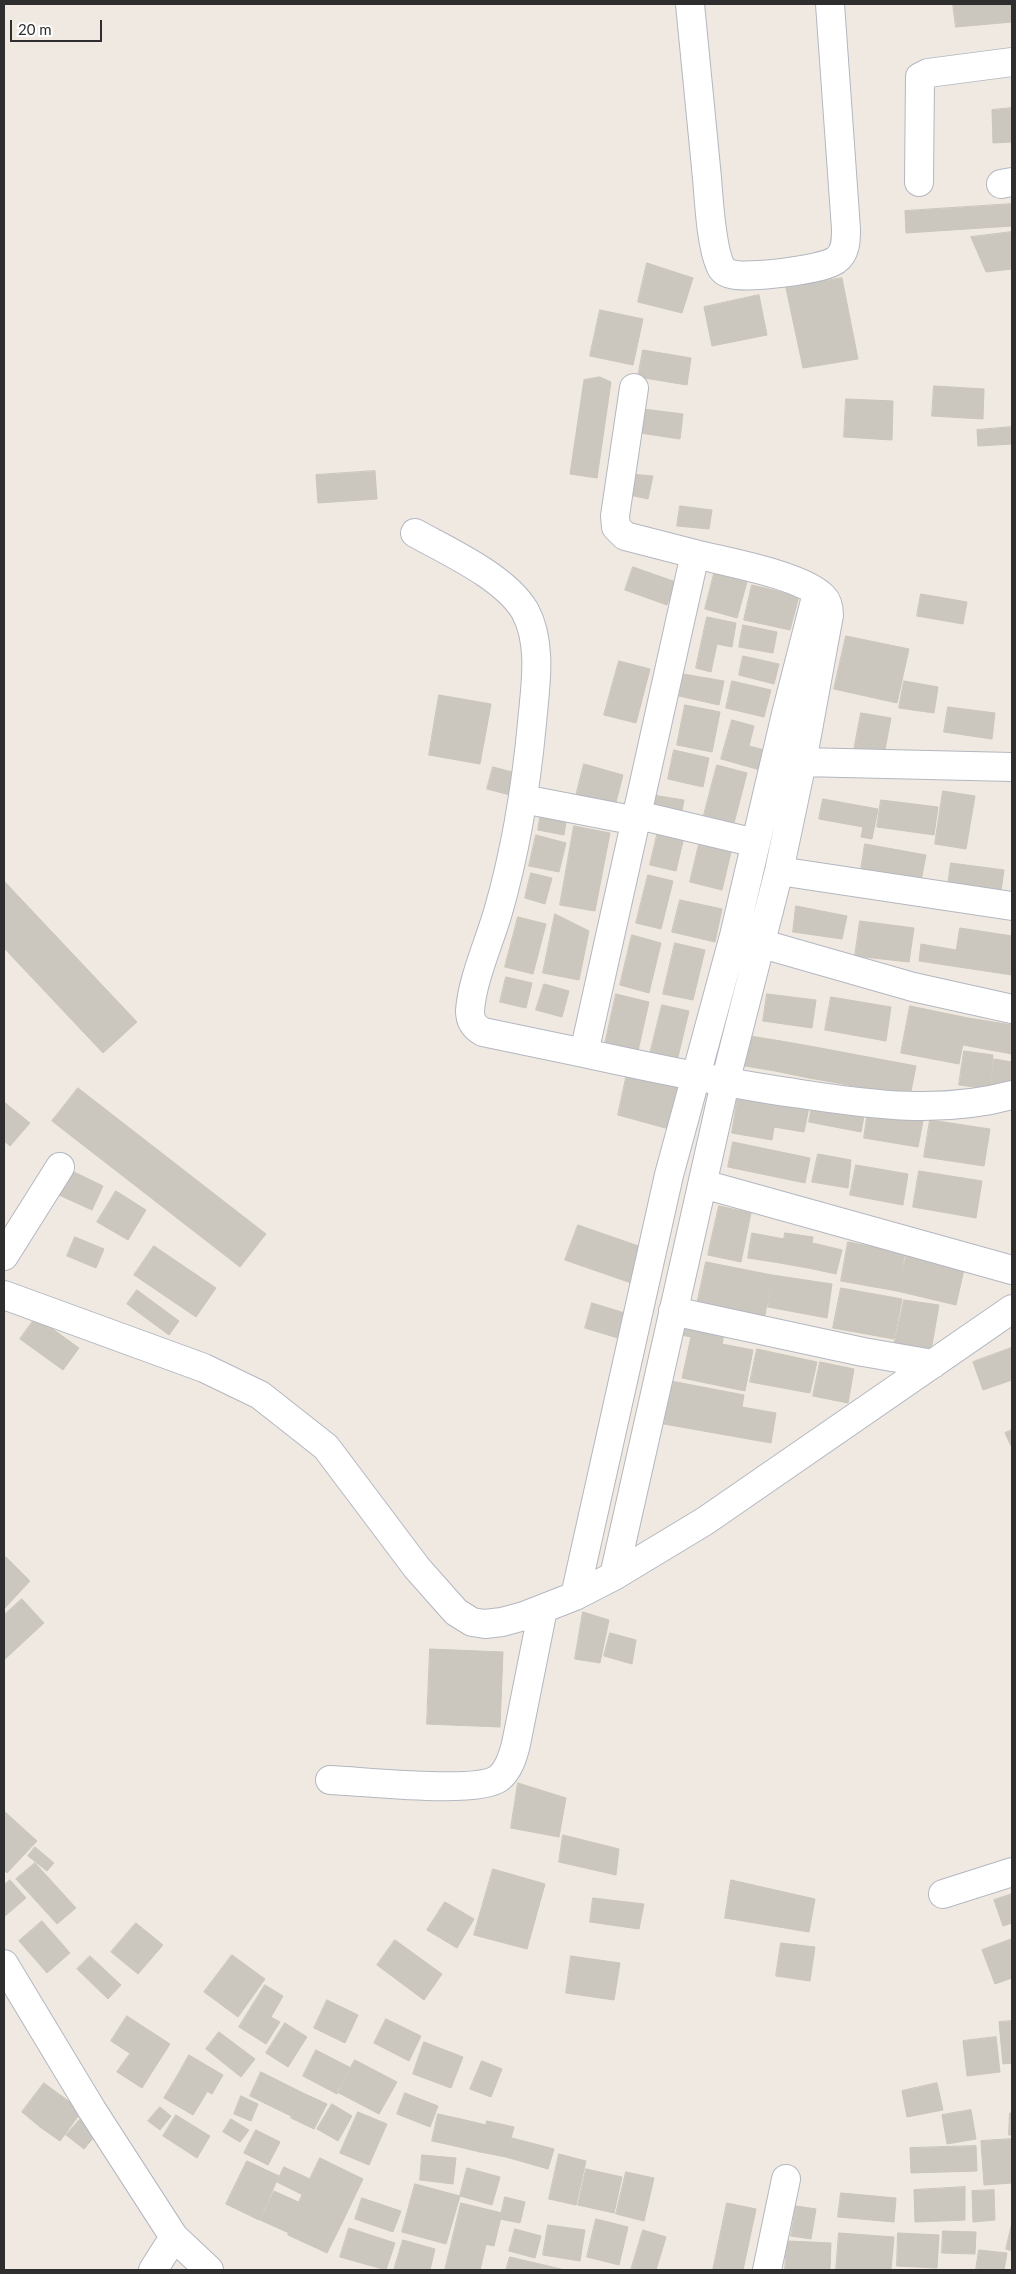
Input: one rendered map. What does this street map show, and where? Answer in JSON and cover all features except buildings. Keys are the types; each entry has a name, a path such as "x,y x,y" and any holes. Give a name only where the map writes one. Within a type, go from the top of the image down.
{"street":[{"path":"690,4 711,217 718,261 726,273 750,276 790,272 825,265 838,258 845,246 830,4"},
{"path":"919,182 920,76 928,72 1012,62"},
{"path":"614,1576 725,1083 762,944 779,871 802,762 829,615 828,604 822,595 784,577 625,536 616,527 615,516 634,388"},
{"path":"415,533 501,584 521,605 526,614 534,646 537,681 523,799 498,910 472,998 471,1018 475,1028 483,1032 725,1083 894,1106 927,1107 959,1105 1012,1095"},
{"path":"584,1053 638,818 695,554"},
{"path":"575,1596 669,1176 734,936 786,714 817,593"},
{"path":"802,762 1012,767"},
{"path":"523,799 638,818 756,842"},
{"path":"779,871 1012,906"},
{"path":"734,936 913,987 1012,1009"},
{"path":"4,1256 60,1167"},
{"path":"703,1184 1012,1270"},
{"path":"4,1295 204,1368 260,1395 326,1447 433,1588 464,1618 479,1623 514,1620 575,1596 614,1576 705,1521 1012,1310"},
{"path":"673,1312 863,1352 933,1364"},
{"path":"330,1780 454,1786 484,1785 498,1779 510,1764 516,1744 543,1609"},
{"path":"942,1894 1012,1872"},
{"path":"4,1964 92,2110 174,2237 209,2270"},
{"path":"767,2270 786,2179"},
{"path":"153,2270 174,2237"}]}
